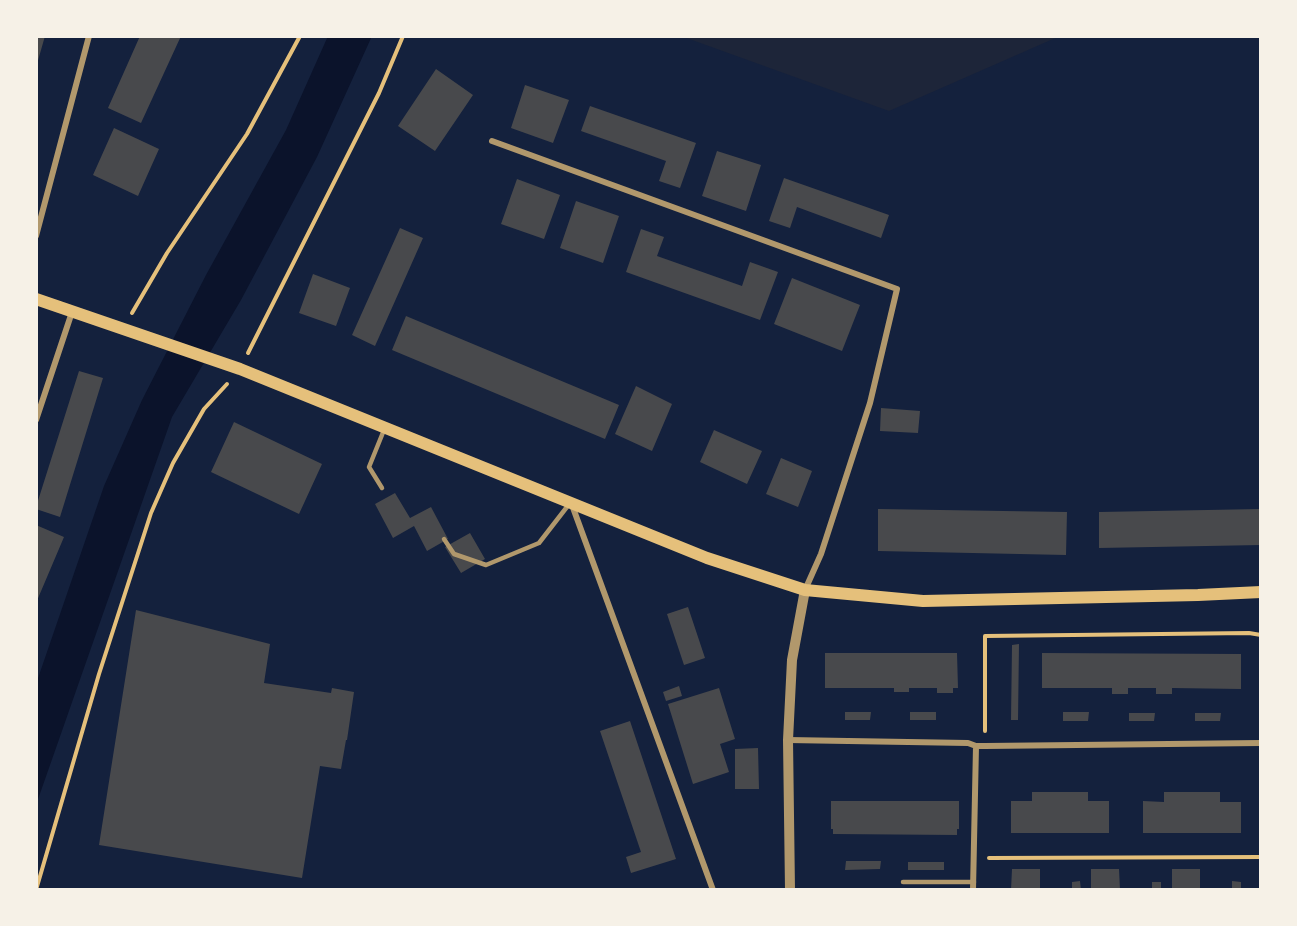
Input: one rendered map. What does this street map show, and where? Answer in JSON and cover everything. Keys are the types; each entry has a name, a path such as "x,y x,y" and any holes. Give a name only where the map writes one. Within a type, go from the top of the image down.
{"main road":[{"path":"36,299 240,369 707,558 805,590 923,601 1261,592"}],"street":[{"path":"36,236 89,36"},
{"path":"492,141 897,289 870,403 821,554 805,590 792,660 788,740 790,890"},
{"path":"36,420 72,312"},
{"path":"571,502 714,890"},
{"path":"788,740 968,742 976,746 1261,743"},
{"path":"974,886 976,746"}],"lane":[{"path":"382,488 369,467 385,427"},
{"path":"444,539 454,554 486,565 539,543 571,502"},
{"path":"903,882 974,886"}],"path":[{"path":"123,330 167,253 247,134 300,36"},
{"path":"36,890 99,674 151,513 173,463 204,409 240,369 379,93 403,36"},
{"path":"985,746 985,636 1249,633 1261,635"},
{"path":"974,858 1261,857"}],"shaded area":[{"path":"328,36 372,36 317,157 241,300 172,417 36,805 36,684 104,486 142,400 206,275 286,130"},
{"path":"681,36 1060,36 889,111"}],"building":[{"path":"36,36 45,36 37,64 36,64"},
{"path":"140,36 181,36 141,123 108,108"},
{"path":"436,69 473,95 435,151 398,126"},
{"path":"525,85 569,100 553,143 511,128"},
{"path":"590,106 696,143 680,188 659,181 666,161 581,131"},
{"path":"114,128 159,149 138,196 93,175"},
{"path":"717,151 761,165 746,211 702,196"},
{"path":"784,178 889,215 881,238 797,207 790,228 769,221"},
{"path":"517,179 560,195 544,239 501,224"},
{"path":"576,201 619,216 603,263 560,248"},
{"path":"400,228 423,238 375,346 352,335"},
{"path":"641,229 664,237 657,256 742,286 750,262 778,272 760,320 626,272"},
{"path":"313,274 350,288 336,326 299,313"},
{"path":"792,278 860,305 842,351 774,324"},
{"path":"406,316 619,405 605,439 392,350"},
{"path":"79,371 103,378 60,517 36,509 36,507"},
{"path":"636,386 672,404 652,451 615,434"},
{"path":"881,408 920,411 918,433 880,431"},
{"path":"234,422 322,464 299,514 211,472"},
{"path":"714,430 762,451 747,484 700,462"},
{"path":"781,458 812,471 798,507 766,494"},
{"path":"395,493 410,518 431,507 448,539 427,551 414,526 393,538 375,504"},
{"path":"878,509 1067,512 1066,555 878,551"},
{"path":"1261,509 1261,545 1099,548 1099,512"},
{"path":"36,525 64,537 36,603"},
{"path":"470,533 485,559 461,573 445,547"},
{"path":"688,607 705,658 684,665 667,614"},
{"path":"136,610 270,644 264,683 331,693 332,688 354,692 341,769 320,766 302,878 99,845"},
{"path":"1019,644 1018,720 1011,720 1012,645"},
{"path":"825,653 957,653 958,688 953,688 953,693 937,693 937,688 909,688 909,692 894,692 894,688 825,688"},
{"path":"1042,653 1241,654 1241,689 1172,688 1172,694 1156,694 1156,688 1128,688 1128,694 1112,694 1112,688 1042,688"},
{"path":"679,686 682,696 666,701 663,692"},
{"path":"719,688 735,739 720,744 729,772 693,784 668,704"},
{"path":"845,712 871,712 870,720 845,720"},
{"path":"910,712 936,712 936,720 910,720"},
{"path":"1063,712 1089,712 1088,721 1063,721"},
{"path":"1129,713 1155,713 1154,721 1129,721"},
{"path":"1195,713 1221,713 1220,721 1195,721"},
{"path":"630,721 676,859 631,873 626,857 641,852 600,731"},
{"path":"758,748 759,789 735,789 735,749"},
{"path":"1032,792 1088,792 1088,801 1109,801 1109,833 1011,833 1011,801 1032,801"},
{"path":"1164,792 1220,792 1220,802 1241,802 1241,833 1143,833 1143,801 1164,802"},
{"path":"831,801 959,801 959,829 957,829 957,835 833,834"},
{"path":"846,861 881,861 880,869 845,870"},
{"path":"908,862 944,862 944,870 908,870"},
{"path":"1012,869 1040,869 1040,890 1011,890"},
{"path":"1091,869 1119,869 1120,890 1091,890"},
{"path":"1172,869 1200,869 1200,890 1172,890"},
{"path":"1080,881 1081,890 1072,890 1072,882"},
{"path":"1232,881 1241,882 1241,890 1232,890"},
{"path":"1152,882 1161,882 1161,890 1152,890"}]}
